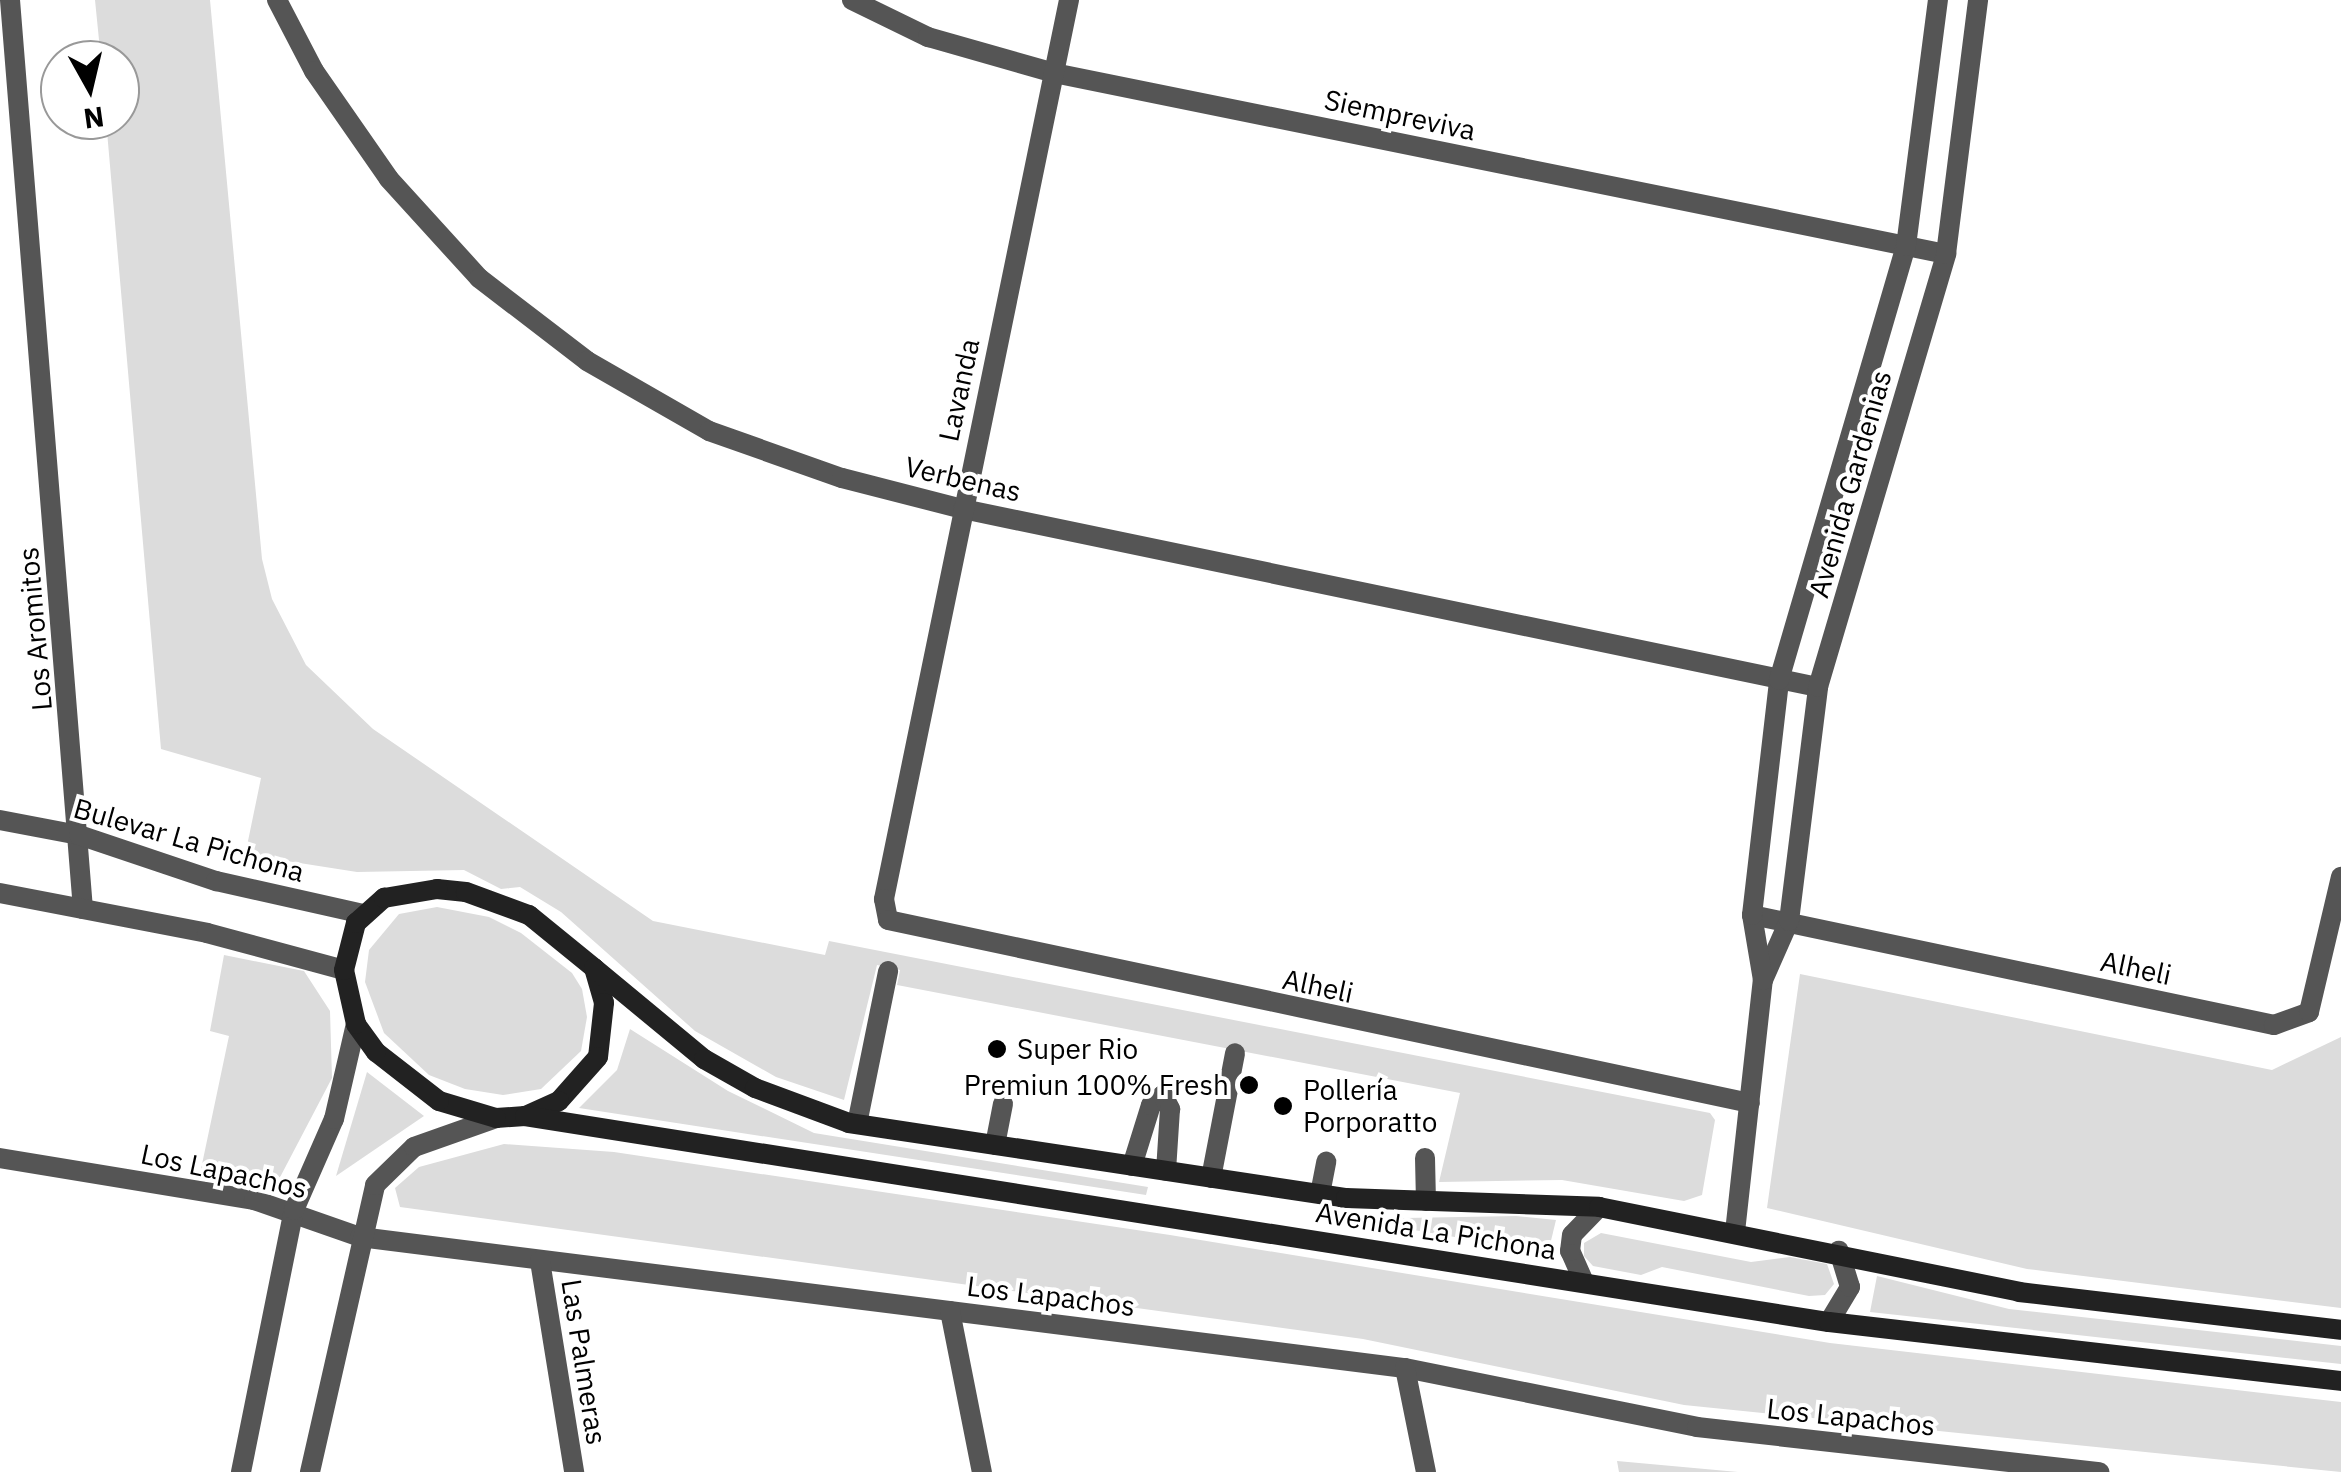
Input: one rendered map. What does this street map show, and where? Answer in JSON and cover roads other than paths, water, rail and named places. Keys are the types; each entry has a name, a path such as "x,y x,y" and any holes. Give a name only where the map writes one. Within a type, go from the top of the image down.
{"main road":[{"path":"407,891 466,892 529,916 594,968 604,1003 598,1057 559,1102 526,1116 496,1118 439,1101 376,1052 356,1024 344,970 364,914 407,891"},
{"name":"Avenida La Pichona","path":"594,968 704,1059 769,1094 857,1124 1320,1194 1599,1207 1839,1251 2019,1292 2341,1330"},
{"name":"Avenida La Pichona","path":"526,1116 1829,1322 2341,1381"}],"street":[{"name":"Los Aromitos","path":"10,0 83,909"},
{"name":"Verbenas","path":"277,0 314,71 389,179 479,278 545,330 708,431 842,478 962,508 1818,687"},
{"name":"Siempreviva","path":"852,0 928,37 1054,73 1946,254"},
{"name":"Lavanda","path":"884,910 962,508 1069,0"},
{"name":"Avenida Gardenias","path":"1764,980 1752,915 1779,680 1906,246 1938,0"},
{"name":"Avenida Gardenias","path":"1736,1232 1764,980 1789,922 1818,687 1946,254 1978,0"},
{"name":"Bulevar La Pichona","path":"0,820 80,835 216,881 364,914"},
{"name":"Alheli","path":"1752,915 2274,1025 2309,1012 2341,877"},
{"path":"0,893 344,970"},
{"name":"Alheli","path":"884,910 898,927 1750,1104"},
{"path":"857,1124 876,1077 888,970"},
{"path":"241,1472 294,1210 334,1119 356,1024"},
{"path":"1211,1178 1235,1053"},
{"path":"1132,1166 1152,1106 1163,1095 1170,1109 1166,1171"},
{"path":"994,1145 1002,1104"},
{"path":"310,1472 375,1184 389,1164 430,1139 496,1118"},
{"name":"Los Lapachos","path":"0,1158 294,1210 360,1237 1405,1368 1696,1428 2098,1472"},
{"path":"1425,1158 1426,1201"},
{"path":"1320,1194 1326,1162"},
{"path":"1584,1282 1570,1251 1572,1235 1599,1207"},
{"path":"1829,1322 1850,1287 1839,1251"},
{"name":"Las Palmeras","path":"540,1261 574,1472"},
{"path":"950,1311 982,1472"},
{"path":"1405,1368 1426,1472"}],"place":[{"name":"Super Rio","path":"997,1049"},
{"name":"Premiun 100% Fresh","path":"1249,1085"},
{"name":"Pollería Porporatto","path":"1283,1106"}]}
